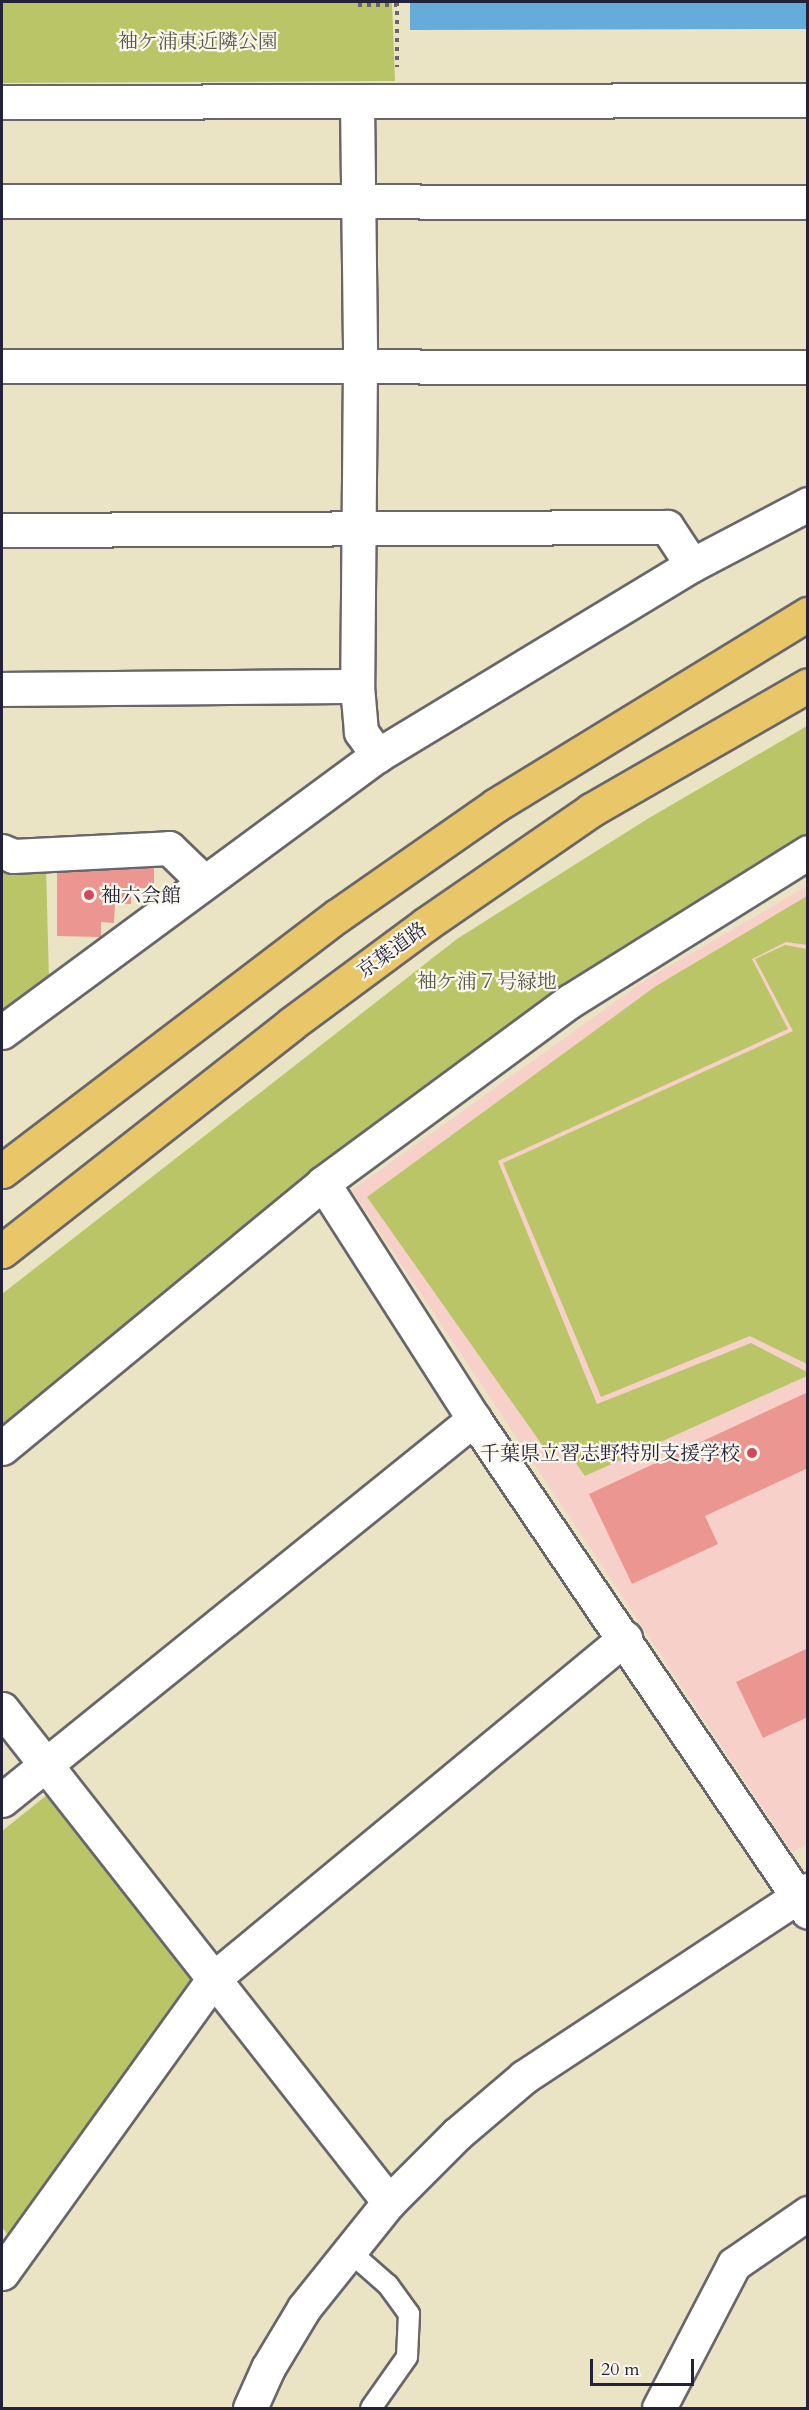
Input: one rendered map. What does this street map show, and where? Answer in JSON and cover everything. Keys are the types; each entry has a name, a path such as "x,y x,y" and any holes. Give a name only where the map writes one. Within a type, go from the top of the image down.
{"highway":[{"path":"2,1170 337,916 496,805 807,614"},
{"name":"京葉道路","path":"2,1251 282,1031 435,918 591,810 807,685"}],"street":[{"path":"2,102 807,100"},
{"path":"357,101 360,365 357,686 361,732 378,754"},
{"path":"2,201 807,202"},
{"path":"2,366 807,367"},
{"path":"2,1032 203,881 378,754 692,565 807,504"},
{"path":"2,530 357,526 667,527 692,565"},
{"path":"2,689 357,686"},
{"path":"2,851 13,856 169,848 203,881"},
{"path":"2,1448 323,1183 570,1001 807,852"},
{"path":"250,2409 268,2368 304,2308 348,2250 389,2202 457,2134 524,2078 804,1899 474,1419 323,1183"},
{"path":"2,1800 474,1419"},
{"path":"4,2263 213,1978 625,1638"},
{"path":"2,1709 389,2202"},
{"path":"659,2409 734,2264 807,2213"}],"lane":[{"path":"348,2250 388,2285 409,2314 407,2357 371,2409"}],"path":[{"path":"358,5 397,3 398,101"}],"shaded area":[{"path":"807,886 807,1844 792,1852 352,1190 647,979"}],"green space":[{"name":"袖ケ浦東近隣公園","path":"2,2 392,2 395,81 2,83"},
{"name":"袖ケ浦７号緑地","path":"807,726 807,836 304,1179 2,1426 2,1294 457,939 649,818"},
{"path":"2,866 46,867 49,980 2,1017"},
{"path":"807,896 807,945 786,942 752,959 788,1029 498,1161 597,1404 751,1343 807,1372 807,1376 585,1476 564,1446 550,1456 367,1197 656,986"},
{"path":"785,945 807,949 807,1364 750,1336 601,1397 503,1163 793,1031 755,959"},
{"path":"52,1791 195,1978 8,2235 2,2227 2,1831"}],"water":[{"path":"410,2 807,2 807,29 410,30"}],"building":[{"path":"57,861 154,861 154,888 131,888 131,904 115,904 114,923 101,922 101,937 57,936"},
{"path":"808,1392 808,1468 705,1516 718,1544 632,1584 589,1494"},
{"path":"808,1648 808,1717 763,1738 736,1682"}],"place":[{"name":"袖六会館","path":"89,895"},
{"name":"千葉県立習志野特別支援学校","path":"752,1453"}]}
